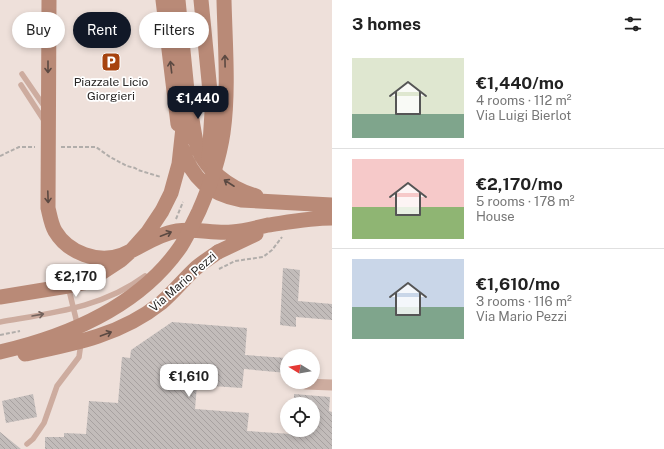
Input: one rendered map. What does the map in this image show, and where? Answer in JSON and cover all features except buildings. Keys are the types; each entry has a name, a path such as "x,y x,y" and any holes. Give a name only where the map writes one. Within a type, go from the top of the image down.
{"street":[{"path":"49,0 47,126 48,208 53,225 61,239 72,249 91,257 112,258 174,231 188,230 232,232 332,218"},
{"path":"163,0 182,147 186,160 194,173 206,186 216,193 229,198 332,205"},
{"path":"178,0 187,90 196,142 200,153 209,167 227,182 244,193 279,201"},
{"path":"194,221 202,198 208,173 212,126 211,100 201,0"},
{"path":"0,353 51,337 118,307 150,282 169,262 187,237 213,176 223,132 226,88 224,0"},
{"path":"0,297 83,283 121,260 131,251 148,232 162,211 174,181 182,147 187,90"},
{"name":"Via Mario Pezzi","path":"0,358 74,344 120,328 138,319 159,304 178,288 195,268 218,252 251,235 295,222"},
{"path":"320,385 332,385"}],"lane":[{"path":"22,74 48,111"},
{"path":"21,85 47,126"},
{"path":"0,322 81,307 113,296 141,280 155,269 172,254 187,237"},
{"path":"27,444 42,427 55,390 60,381 79,358 81,349 80,334 68,286"},
{"path":"0,353 73,336"}],"path":[{"path":"0,156 19,147 96,147 110,157 127,166 174,181"}],"shaded area":[{"path":"0,0 332,0 332,449 0,449"}],"place":[{"name":"Piazzale Licio Giorgieri","path":"111,62"}]}
